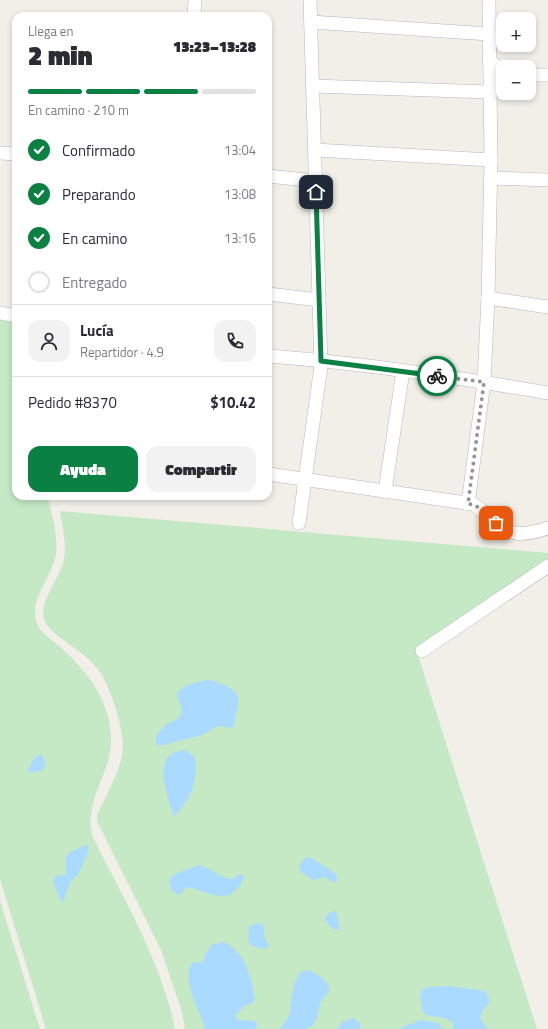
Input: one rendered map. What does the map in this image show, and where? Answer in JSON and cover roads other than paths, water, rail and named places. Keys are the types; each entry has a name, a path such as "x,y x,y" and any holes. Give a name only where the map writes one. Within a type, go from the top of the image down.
{"street":[{"path":"194,12 195,0"},
{"path":"299,523 321,361 310,0"},
{"path":"468,504 484,382 488,298 491,178 489,0"},
{"path":"311,22 489,34"},
{"path":"489,60 496,66"},
{"path":"536,75 548,75"},
{"path":"313,86 490,92"},
{"path":"314,150 491,160"},
{"path":"0,153 12,154"},
{"path":"272,176 316,181"},
{"path":"491,178 548,180"},
{"path":"272,294 319,300"},
{"path":"488,298 548,307"},
{"path":"0,313 12,315"},
{"path":"272,356 403,371 484,382 548,393"},
{"path":"385,491 403,371"},
{"path":"272,475 473,504 485,512 506,531 517,534 529,534 548,528"},
{"path":"422,652 548,566"}],"water":[{"path":"207,680 222,684 237,694 238,704 234,726 230,728 218,726 202,735 159,746 156,743 156,737 165,725 177,719 181,714 182,708 177,695 179,691 193,683"},
{"path":"186,750 195,758 196,767 194,783 189,797 174,817 165,786 164,766 168,758 175,753"},
{"path":"41,754 46,763 43,770 30,773 28,771 33,761"},
{"path":"88,845 88,852 79,873 71,881 62,904 53,882 55,876 66,875 66,857 71,852"},
{"path":"306,857 310,857 336,874 337,880 333,883 325,877 313,880 302,873 299,866"},
{"path":"199,865 228,879 232,879 242,874 244,877 234,892 227,895 213,895 189,887 184,889 179,895 171,890 169,879 177,873"},
{"path":"336,911 340,929 332,928 325,919 328,913"},
{"path":"259,923 263,925 265,939 270,946 263,949 251,946 248,940 249,926"},
{"path":"224,942 237,952 246,966 252,983 255,1000 251,1004 245,1005 235,1016 238,1020 255,1021 257,1025 255,1029 205,1029 192,996 189,970 192,962 201,963 211,945"},
{"path":"310,970 325,980 330,989 320,1003 318,1016 312,1026 306,1029 280,1029 289,1016 294,984 300,972"},
{"path":"449,986 485,991 490,1001 482,1012 480,1019 488,1029 452,1029 454,1024 447,1019 423,1013 420,997 422,990 428,987"},
{"path":"354,1018 359,1022 361,1029 337,1029 342,1022"},
{"path":"420,1020 438,1023 443,1029 398,1029"}]}
